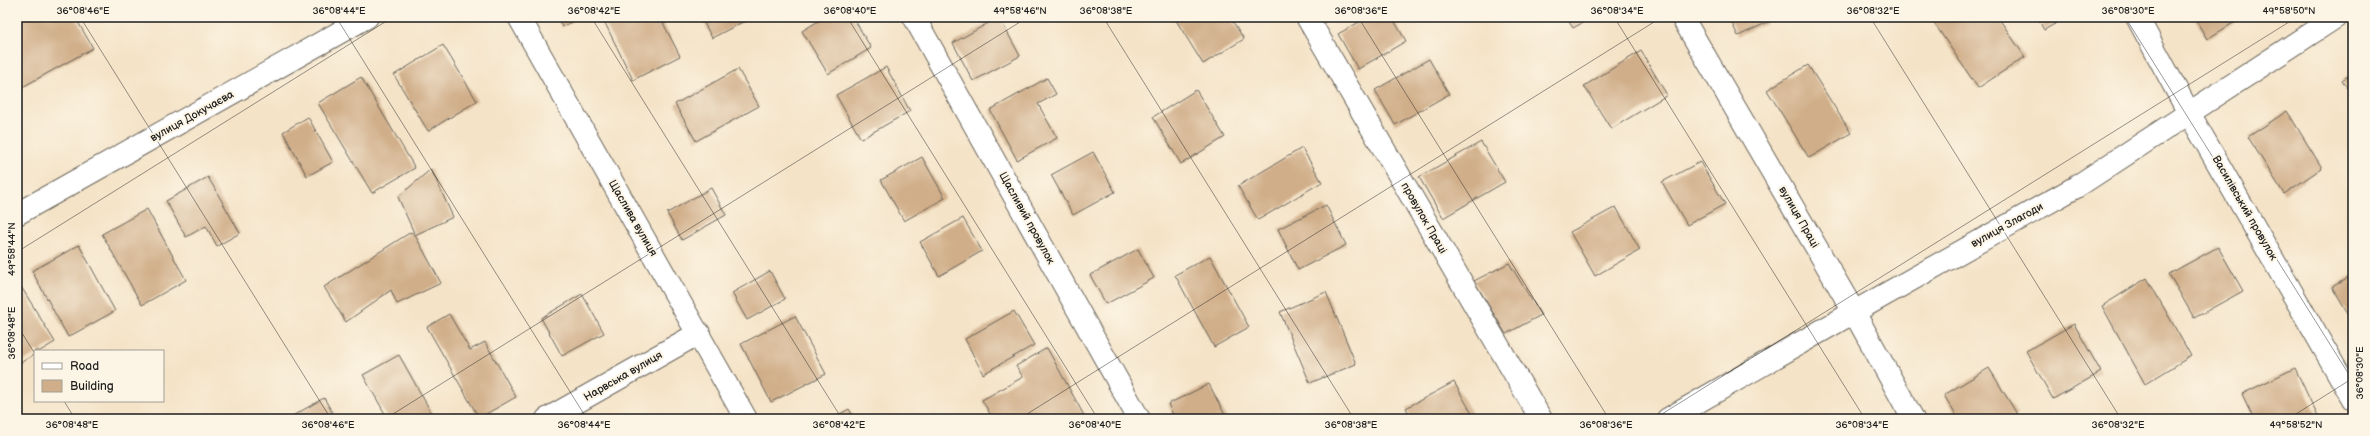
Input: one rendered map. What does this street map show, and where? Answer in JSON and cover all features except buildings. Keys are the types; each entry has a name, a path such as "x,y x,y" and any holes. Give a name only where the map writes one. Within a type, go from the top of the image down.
{"street":[{"name":"вулиця Докучаєва","path":"17,214 367,17"},
{"name":"Щаслива вулиця","path":"519,17 699,333 746,419"},
{"name":"Щасливий провулок","path":"914,17 1139,419"},
{"name":"провулок Праці","path":"1307,17 1541,419"},
{"name":"вулиця Праці","path":"1682,17 1854,312 1913,419"},
{"name":"Василівський провулок","path":"2137,17 2189,113 2353,399"},
{"name":"вулиця Злагоди","path":"1668,419 2076,187 2336,17"},
{"name":"Нарвська вулиця","path":"547,419 699,333"}]}
